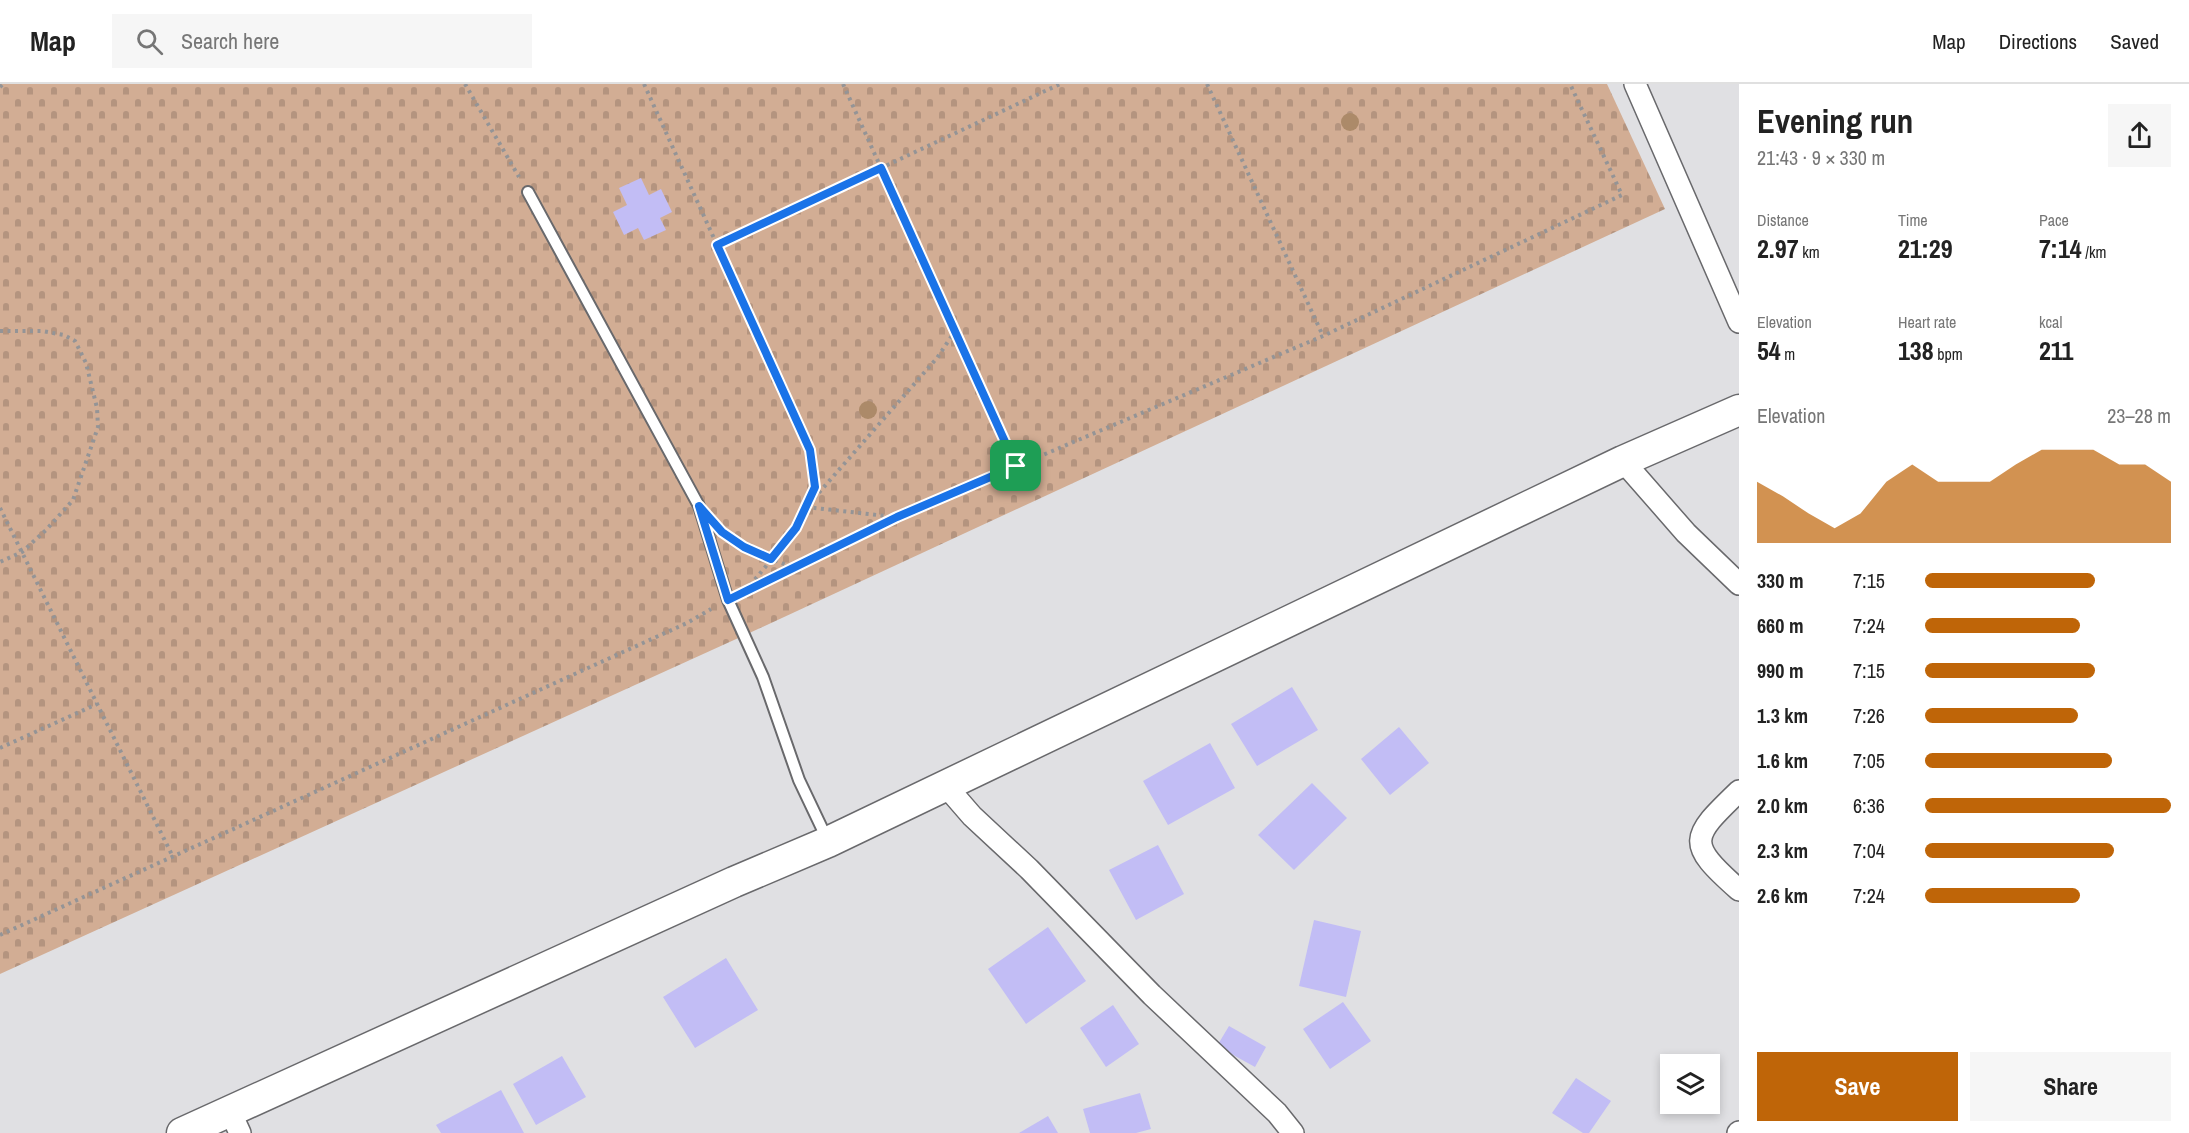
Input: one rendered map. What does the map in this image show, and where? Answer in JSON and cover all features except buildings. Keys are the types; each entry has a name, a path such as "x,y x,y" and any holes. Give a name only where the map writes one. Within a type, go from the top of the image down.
{"main road":[{"path":"182,1133 235,1122 734,882 828,842 946,786 1623,461 1739,411"}],"street":[{"path":"1635,84 1739,322"},
{"path":"1623,461 1686,532 1739,584"},
{"path":"946,786 972,816 1029,869 1152,995 1277,1113 1293,1133"},
{"path":"1739,790 1709,820 1701,836 1701,849 1711,866 1739,890"}],"lane":[{"path":"528,192 699,506 728,600 763,677 799,780 828,842"}],"path":[{"path":"465,84 528,192"},
{"path":"644,84 810,450 815,487 807,507 796,528 747,590"},
{"path":"843,84 1016,466"},
{"path":"717,245 1060,84"},
{"path":"1207,84 1323,336"},
{"path":"0,935 676,628 747,590 897,517 1323,336 1622,195 1570,84"},
{"path":"0,331 42,331 64,335 75,341 86,363 97,408 98,427 73,500 22,552 0,562"},
{"path":"807,507 938,358 956,331"},
{"path":"699,506 722,532 744,547 792,568"},
{"path":"807,507 897,517"},
{"path":"0,508 173,857"},
{"path":"0,748 97,704"}],"green space":[{"path":"0,84 1607,84 1665,209 745,635 0,974"}],"route":[{"path":"881,168 1016,466 897,517 728,600 699,506 722,532 744,547 771,559 796,528 815,487 810,450 717,245 881,168"}]}
